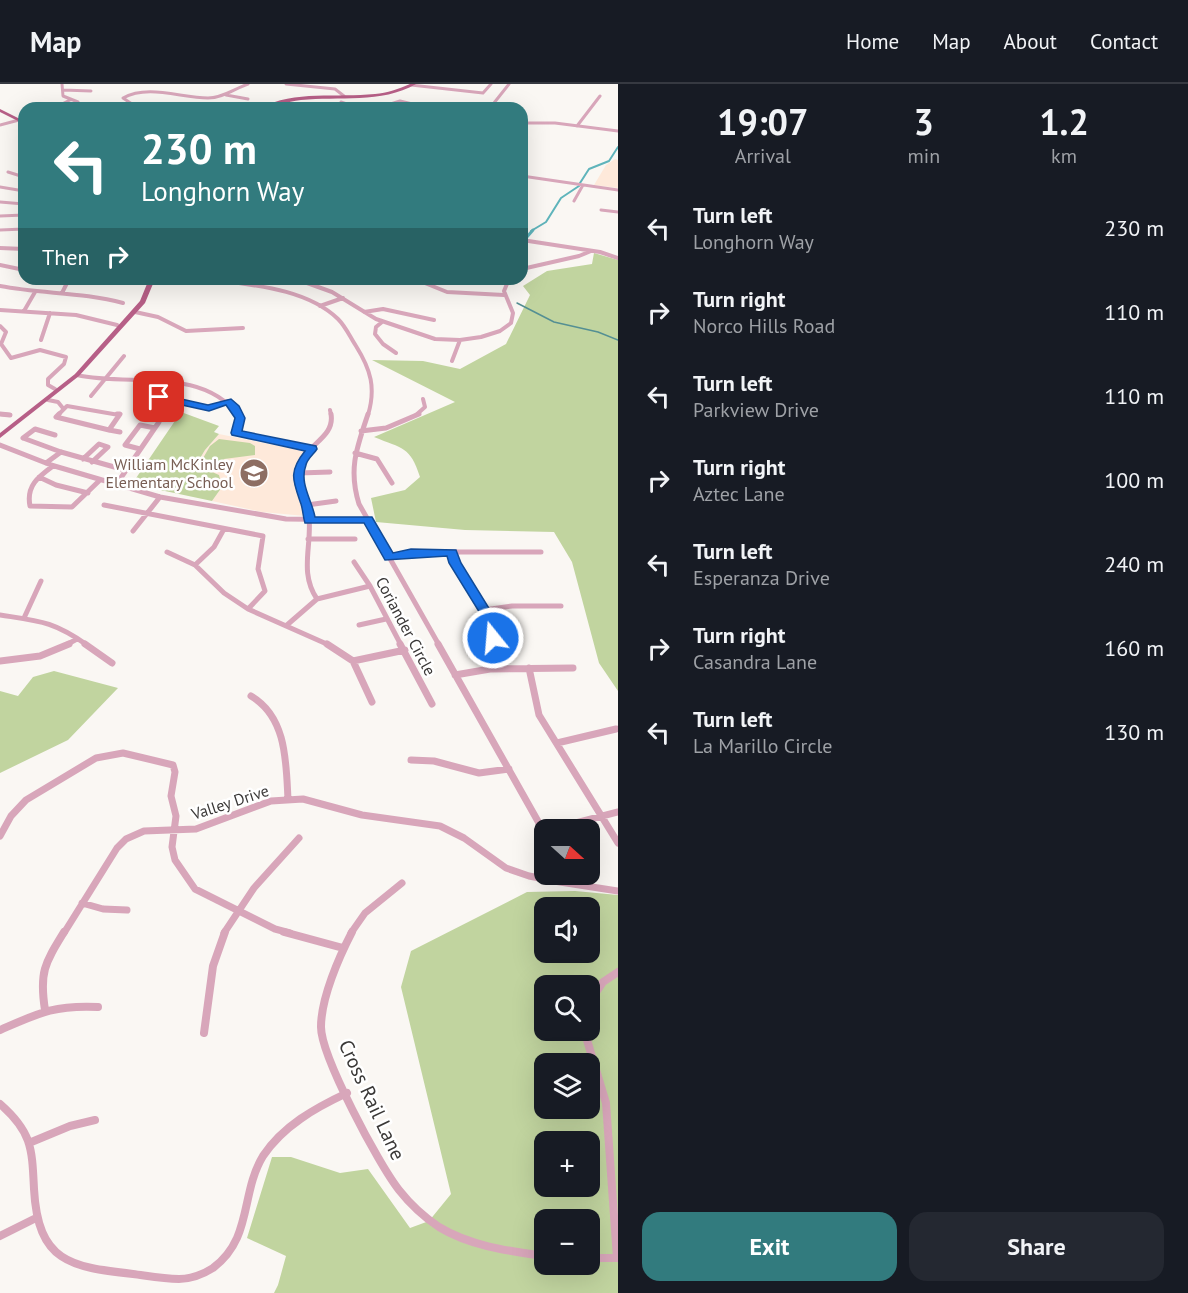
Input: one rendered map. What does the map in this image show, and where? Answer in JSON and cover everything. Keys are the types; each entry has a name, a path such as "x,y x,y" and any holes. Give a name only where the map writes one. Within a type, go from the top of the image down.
{"main road":[{"path":"283,102 294,99 386,93 414,84"},
{"path":"0,110 18,119"},
{"path":"57,388 84,362 142,296 145,285"},
{"path":"0,436 49,400 77,375 135,312 147,297 150,285"},
{"path":"0,431 77,375 84,362"},
{"path":"34,405 49,400"}],"street":[{"path":"62,84 63,96 78,102"},
{"path":"226,95 245,84"},
{"path":"286,84 335,88 344,96"},
{"path":"414,84 483,93 491,84"},
{"path":"457,90 464,84"},
{"path":"495,102 509,84"},
{"path":"129,102 123,98 124,95 134,90 154,87 198,98 226,95 248,99"},
{"path":"63,90 91,91"},
{"path":"578,126 600,96"},
{"path":"66,102 70,100"},
{"path":"0,125 18,122"},
{"path":"528,123 618,131"},
{"path":"8,172 18,175"},
{"path":"528,177 618,190"},
{"path":"574,201 583,185"},
{"path":"0,187 18,190"},
{"path":"0,201 18,203"},
{"path":"601,210 618,212"},
{"path":"0,216 18,215"},
{"path":"0,230 18,229"},
{"path":"528,241 591,251 618,258"},
{"path":"0,248 18,249"},
{"path":"528,267 564,258 582,257 591,251"},
{"path":"0,265 18,269"},
{"path":"62,293 66,285"},
{"path":"242,285 287,293 320,306 333,314 344,326 372,376 372,397 351,467 353,489 368,520 537,819"},
{"path":"311,285 343,298 382,322 435,339 460,340 490,334 511,323 513,313 504,295 506,285"},
{"path":"426,285 453,293 504,295"},
{"path":"0,286 35,292 100,297 123,303"},
{"path":"24,311 35,292"},
{"path":"320,306 343,298"},
{"path":"0,309 76,315 117,325"},
{"path":"364,312 383,309 434,320"},
{"path":"135,312 158,317 186,331 243,327"},
{"path":"40,340 50,313"},
{"path":"382,322 376,327 375,334 383,344 396,353"},
{"path":"0,326 6,332 1,344 11,358 32,351 51,350 66,357 64,364 48,379 48,385 57,388"},
{"path":"452,361 460,340"},
{"path":"91,396 124,357"},
{"path":"77,375 103,380 154,380 205,390 228,401 235,408 240,418 236,433 312,449"},
{"path":"143,394 209,408 228,401"},
{"path":"362,430 378,431 417,415 425,406 423,399"},
{"path":"49,400 61,406 120,414 109,430"},
{"path":"61,406 56,417 120,432"},
{"path":"317,599 311,591 306,576 310,520 307,505 300,490 299,473 300,464 327,436 331,425 330,410"},
{"path":"0,414 10,415"},
{"path":"116,485 157,425 140,425 125,445 140,449"},
{"path":"43,445 55,435 35,429 23,438 82,459 125,470"},
{"path":"82,459 99,444 108,447 92,462"},
{"path":"0,445 53,466 160,496 286,519 368,520"},
{"path":"46,463 61,452"},
{"path":"355,453 381,460 392,483"},
{"path":"53,466 29,489 29,505 72,507 100,480"},
{"path":"299,473 330,472"},
{"path":"39,477 56,485 87,493"},
{"path":"134,531 145,513 160,496"},
{"path":"307,505 336,501"},
{"path":"104,505 263,536 258,569 265,591 248,609"},
{"path":"195,565 214,548 224,529"},
{"path":"308,539 355,539"},
{"path":"167,552 195,565 224,593 248,609 323,640 353,661 372,702"},
{"path":"452,552 455,563 491,624 497,669"},
{"path":"389,557 411,553 541,552"},
{"name":"Coriander Circle","path":"354,562 370,586 432,704"},
{"path":"24,618 41,581"},
{"path":"287,625 317,599 370,586"},
{"path":"484,610 512,606 561,606"},
{"path":"0,615 50,623 112,663"},
{"path":"359,625 386,618"},
{"path":"0,661 26,661 48,655 77,639"},
{"path":"353,661 405,650"},
{"path":"529,668 536,708 618,843"},
{"path":"455,675 497,669 573,668"},
{"path":"251,696 258,700 279,727 285,754 288,799"},
{"path":"556,743 616,729"},
{"path":"0,836 11,816 26,800 96,758 123,753 172,765 175,772 171,796 176,816 172,831 172,847 176,860 195,889 239,912 292,935 343,948"},
{"path":"411,760 434,761 479,773 509,769"},
{"name":"Valley Drive","path":"45,1010 42,990 44,969 50,954 110,858 128,836 143,830 172,831 198,828 273,801 288,799 310,801 364,816 438,825 461,835 506,868 534,876"},
{"path":"591,819 618,812"},
{"path":"204,1033 219,945 239,912 279,856 299,838"},
{"name":"Cross Rail Lane","path":"402,883 360,918 343,948 321,1024 328,1052 380,1164 396,1190 429,1222 455,1235 488,1246 534,1254"},
{"name":"Valley Drive","path":"591,885 618,891"},
{"path":"82,903 103,909 127,910"},
{"path":"600,986 618,972"},
{"path":"0,1030 45,1010 74,1005 98,1007"},
{"path":"587,1041 606,1103 617,1258 600,1258"},
{"path":"0,1104 17,1119 27,1134 36,1218 47,1241 58,1254 75,1265 118,1273 191,1278 216,1266 232,1248 243,1225 254,1177 263,1157 276,1140 315,1108 347,1093"},
{"path":"28,1143 70,1126 95,1120"},
{"path":"0,1236 36,1218"}],"shaded area":[{"path":"615,159 618,160 618,188 594,185 606,165"},
{"name":"William McKinley Elementary School","path":"219,434 304,451 294,470 294,482 304,505 305,516 262,512 212,501 222,487 196,465"}],"green space":[{"path":"594,253 618,260 618,691 599,663 572,562 554,532 465,530 376,522 371,498 405,490 420,477 409,454 399,447 374,437 455,402 372,360 423,361 460,369 506,344 530,295 523,286 528,285 547,271 592,264"},
{"path":"181,412 219,426 214,432 219,434 196,465 219,475 222,487 212,501 132,484"},
{"path":"219,439 250,443 255,446 255,455 224,459 217,468 202,460 210,446"},
{"path":"54,671 118,688 68,740 0,773 0,691 18,696 33,677"},
{"path":"575,891 618,895 618,1293 274,1293 286,1256 247,1238 272,1157 291,1157 340,1173 368,1169 410,1228 429,1221 451,1194 401,987 411,951 527,892"}],"waterway":[{"path":"580,183 589,169 609,161 618,147"},
{"path":"531,231 546,222 561,198 579,186"},
{"path":"528,236 533,230"},
{"path":"517,303 554,322 598,332 618,340"}],"place":[{"name":"William McKinley Elementary School","path":"254,473"}],"route":[{"path":"159,397 209,408 228,401 240,418 236,433 312,449 300,464 299,473 300,490 307,505 310,520 368,520 389,557 411,553 452,552 455,563 489,618 493,638"}]}
